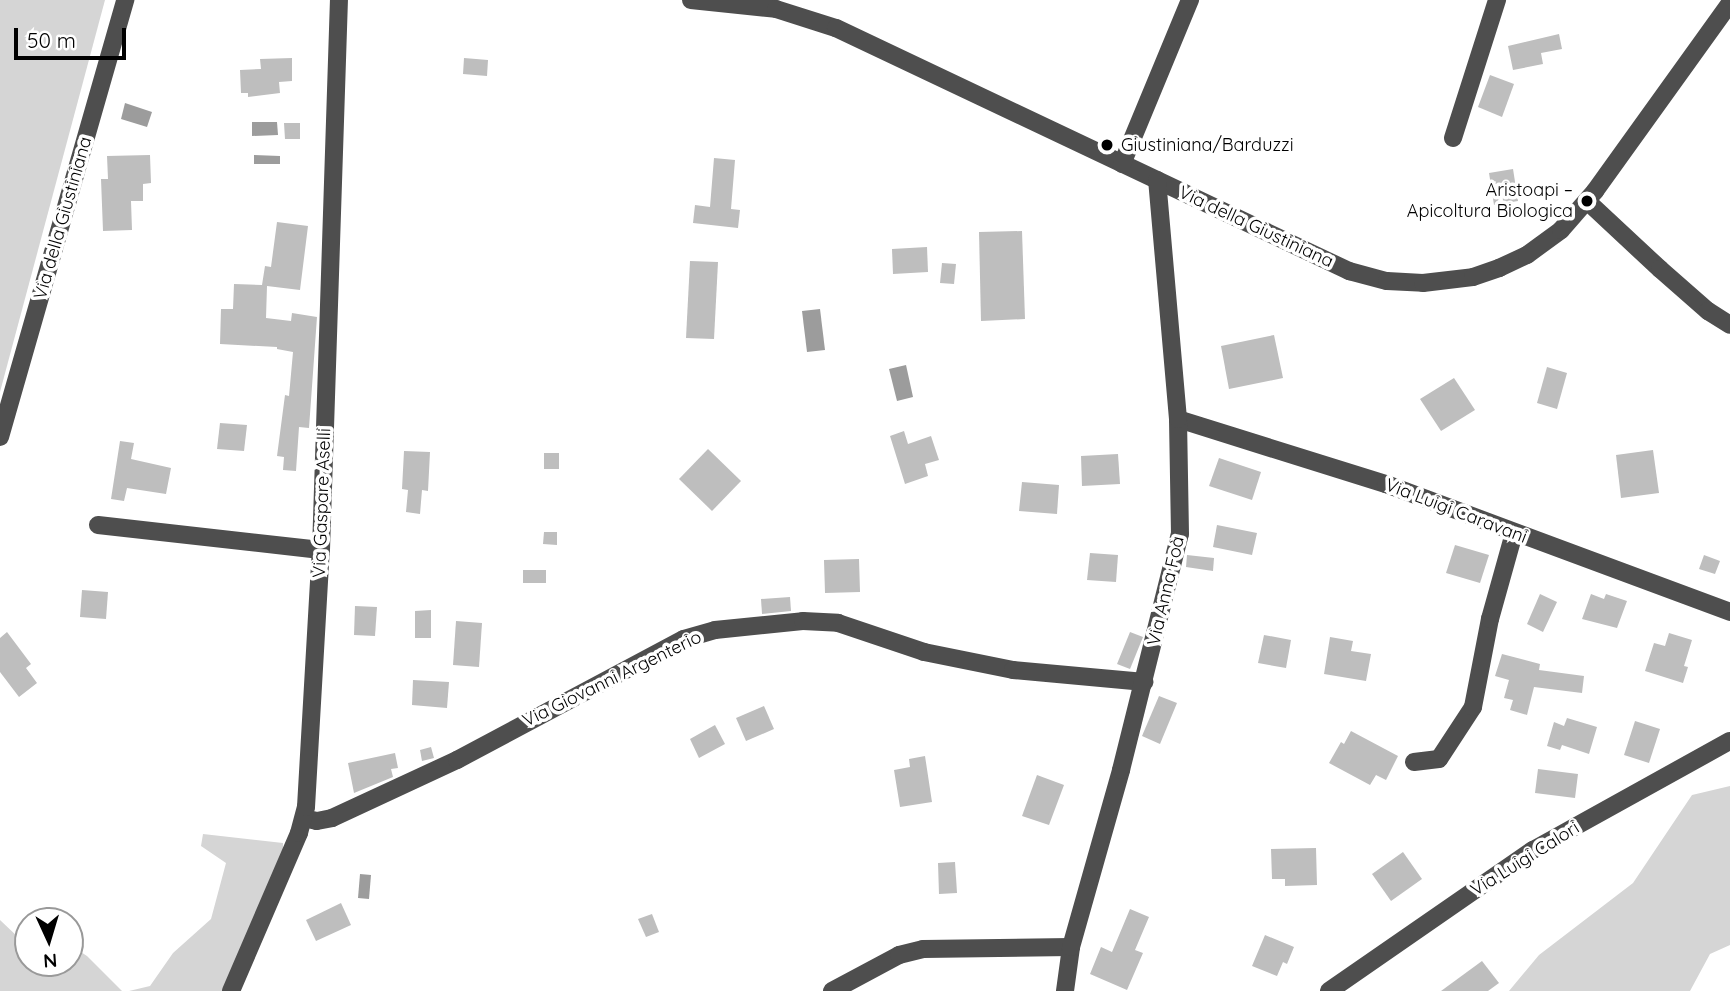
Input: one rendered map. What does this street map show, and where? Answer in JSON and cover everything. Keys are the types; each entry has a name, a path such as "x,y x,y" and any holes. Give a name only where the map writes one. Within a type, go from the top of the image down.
{"street":[{"name":"Via della Giustiniana","path":"0,437 125,0"},
{"name":"Via Gaspare Aselli","path":"231,991 304,818 321,550 339,0"},
{"name":"Via della Giustiniana","path":"691,0 776,9 836,28 1349,271 1406,283 1473,277 1513,262 1561,230 1587,201 1730,3"},
{"path":"1122,164 1189,0"},
{"path":"1453,138 1497,0"},
{"name":"Via Anna Foà","path":"1065,991 1071,947 1144,682 1180,534 1178,419 1157,180"},
{"path":"1587,201 1693,298 1730,325"},
{"name":"Via Luigi Caravani","path":"1178,419 1386,484 1730,612"},
{"path":"99,525 321,550"},
{"path":"1415,762 1434,761 1444,755 1473,707 1490,619 1514,533"},
{"name":"Via Giovanni Argenterio","path":"304,818 317,821 332,818 457,760 684,639 715,630 825,621 849,625 924,652 1013,670 1144,682"},
{"name":"Via Luigi Calori","path":"1329,991 1533,850 1730,741"},
{"path":"832,991 914,951 1071,947"}],"shaded area":[{"path":"0,0 105,0 0,392"},
{"path":"125,103 152,112 147,127 121,119"},
{"path":"252,122 277,122 278,135 252,136"},
{"path":"254,155 280,156 280,164 254,164"},
{"path":"820,309 825,350 807,352 802,311"},
{"path":"906,365 913,397 897,401 889,369"},
{"path":"1730,786 1730,945 1710,954 1690,991 1509,991 1539,955 1633,883 1692,795"},
{"path":"203,834 283,843 283,852 223,991 129,991 150,986 173,953 211,919 226,863 201,846"},
{"path":"360,874 371,875 369,899 358,898"},
{"path":"0,920 14,933 14,977 84,977 84,954 122,991 0,991"}],"building":[{"path":"1559,34 1562,49 1541,53 1543,64 1513,70 1508,46"},
{"path":"292,58 292,81 279,82 280,93 248,97 248,93 241,93 240,70 261,69 260,59"},
{"path":"464,58 488,60 487,76 463,74"},
{"path":"1490,75 1514,84 1502,117 1478,107"},
{"path":"284,123 300,123 300,139 285,139"},
{"path":"150,155 151,183 143,184 143,201 131,201 132,230 103,231 101,179 108,179 107,156"},
{"path":"714,158 735,160 731,209 740,210 738,228 693,223 695,205 710,207"},
{"path":"1513,169 1518,201 1494,205 1489,173"},
{"path":"277,222 308,226 300,290 267,286 266,318 291,321 292,313 317,317 309,428 299,427 296,471 283,470 284,457 277,456 285,395 289,396 293,352 277,347 220,344 221,309 233,309 234,284 262,285 265,266 271,267"},
{"path":"1022,231 1025,319 981,321 979,232"},
{"path":"927,247 928,272 893,274 892,249"},
{"path":"690,261 718,262 714,339 686,338"},
{"path":"942,263 956,264 954,284 940,283"},
{"path":"1274,335 1283,378 1229,389 1221,346"},
{"path":"1547,367 1567,373 1557,409 1537,403"},
{"path":"1454,378 1475,410 1441,431 1420,399"},
{"path":"220,423 247,425 244,451 217,449"},
{"path":"904,431 908,444 931,436 939,460 925,464 928,476 905,484 890,436"},
{"path":"120,441 134,443 131,459 171,468 166,494 127,488 124,501 111,499"},
{"path":"708,449 741,481 712,511 679,479"},
{"path":"1653,450 1659,493 1621,498 1616,455"},
{"path":"404,451 430,452 428,491 422,490 420,514 406,512 408,490 402,489"},
{"path":"544,453 559,453 559,469 544,469"},
{"path":"1118,454 1120,484 1082,486 1081,456"},
{"path":"1219,458 1261,472 1252,500 1209,486"},
{"path":"1022,482 1059,485 1057,514 1019,511"},
{"path":"1217,525 1257,533 1252,555 1213,547"},
{"path":"544,532 557,532 557,545 543,544"},
{"path":"1455,545 1489,555 1480,583 1446,573"},
{"path":"1090,553 1118,555 1116,582 1087,580"},
{"path":"1187,555 1214,558 1213,571 1186,567"},
{"path":"1704,555 1720,561 1715,574 1699,569"},
{"path":"859,559 860,592 825,593 824,560"},
{"path":"523,570 546,570 546,583 523,583"},
{"path":"82,590 108,592 106,619 80,617"},
{"path":"1540,594 1557,602 1543,632 1527,624"},
{"path":"1591,594 1604,599 1606,594 1627,601 1617,628 1582,619"},
{"path":"790,597 791,611 762,614 761,599"},
{"path":"355,606 377,607 375,636 354,635"},
{"path":"431,610 431,638 415,638 415,611"},
{"path":"456,621 482,623 479,667 453,665"},
{"path":"7,632 31,664 26,668 37,683 19,697 0,672 0,638"},
{"path":"1130,632 1143,637 1130,669 1117,664"},
{"path":"1669,633 1692,640 1684,666 1688,667 1683,683 1645,671 1654,643 1665,646"},
{"path":"1264,635 1291,640 1286,668 1258,663"},
{"path":"1330,637 1353,641 1351,651 1371,654 1366,681 1324,674"},
{"path":"1502,654 1540,664 1539,670 1584,676 1582,693 1534,687 1527,715 1510,710 1513,700 1504,698 1509,680 1495,676"},
{"path":"413,680 449,682 447,708 412,705"},
{"path":"1159,696 1177,703 1160,744 1142,736"},
{"path":"764,706 774,729 746,741 736,718"},
{"path":"1567,718 1597,727 1589,754 1562,745 1560,750 1547,746 1554,722 1564,726"},
{"path":"1635,721 1660,729 1649,763 1624,755"},
{"path":"715,725 725,744 699,758 690,739"},
{"path":"1351,731 1398,756 1386,780 1376,775 1370,785 1329,763"},
{"path":"431,747 434,758 422,761 420,750"},
{"path":"395,753 398,768 391,769 393,777 354,793 348,763"},
{"path":"925,756 932,802 900,807 894,770 910,767 909,759"},
{"path":"1538,769 1578,774 1575,798 1535,793"},
{"path":"1037,775 1064,785 1049,825 1022,816"},
{"path":"1316,848 1317,885 1285,886 1285,879 1272,879 1271,849"},
{"path":"1403,852 1422,879 1391,901 1372,874"},
{"path":"955,862 957,893 939,894 938,863"},
{"path":"341,903 351,925 316,941 306,920"},
{"path":"1130,909 1149,917 1135,950 1143,953 1127,990 1090,974 1101,947 1112,952"},
{"path":"652,914 659,932 646,937 638,919"},
{"path":"1265,935 1294,947 1287,964 1283,962 1277,976 1252,966"},
{"path":"1482,961 1499,983 1488,991 1441,991"}],"place":[{"name":"Giustiniana/Barduzzi","path":"1107,145"},
{"name":"Aristoapi – Apicoltura Biologica","path":"1587,201"}]}
